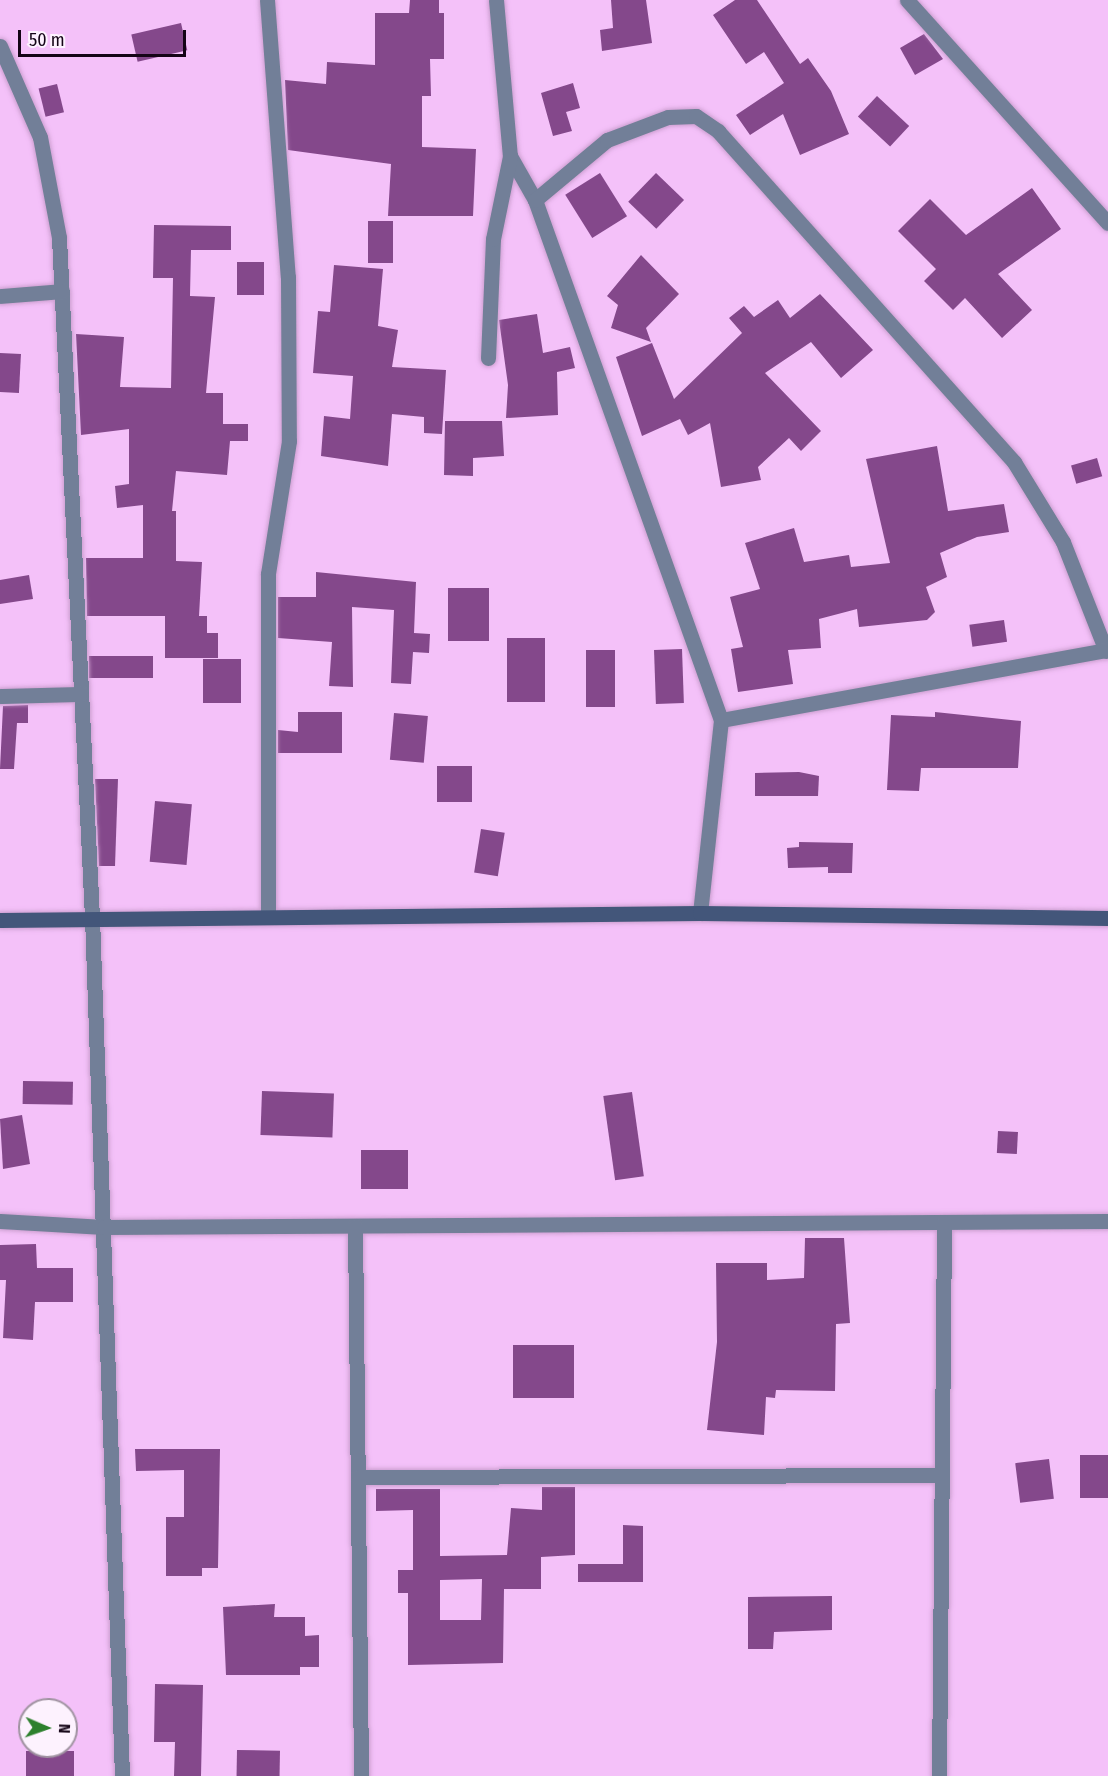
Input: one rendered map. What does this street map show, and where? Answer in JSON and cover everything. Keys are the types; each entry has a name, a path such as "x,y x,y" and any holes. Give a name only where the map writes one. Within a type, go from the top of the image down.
{"street":[{"path":"267,0 288,277 289,418 268,574 268,915"},
{"path":"489,358 493,239 510,156 496,0"},
{"path":"907,0 1108,223"},
{"path":"0,46 40,137 58,238 62,291 92,917 122,1776"},
{"path":"535,200 607,140 668,117 696,116 718,131 1014,462 1063,542 1107,651 720,720"},
{"path":"510,156 535,200 720,720 700,913"},
{"path":"0,296 62,291"},
{"path":"0,696 81,694"},
{"path":"0,920 268,915 700,913 1108,918"},
{"path":"0,1221 104,1227 1108,1221"},
{"path":"939,1776 944,1222"},
{"path":"355,1226 361,1776"},
{"path":"358,1477 942,1475"}],"building":[{"path":"410,0 439,0 439,13 444,13 444,59 430,59 431,96 422,96 422,147 476,149 473,216 388,216 391,164 288,150 285,80 326,84 327,62 375,65 375,13 409,13"},
{"path":"611,0 646,0 652,43 602,51 600,30 613,28"},
{"path":"735,0 757,0 800,64 808,58 831,91 849,134 800,155 783,114 750,135 736,115 784,83 764,52 746,64 713,15"},
{"path":"181,23 187,50 138,62 131,34"},
{"path":"924,34 943,59 915,75 900,48"},
{"path":"573,83 580,108 566,112 572,131 553,136 541,93"},
{"path":"57,84 64,112 46,117 39,89"},
{"path":"877,96 909,126 890,146 858,116"},
{"path":"600,173 627,216 592,238 565,195"},
{"path":"656,173 684,200 656,229 628,202"},
{"path":"1032,188 1061,229 998,274 1032,310 1002,338 965,298 953,310 924,281 936,269 898,231 930,199 966,235"},
{"path":"368,221 393,221 393,263 368,263"},
{"path":"154,225 231,226 231,250 191,250 190,296 215,297 206,393 223,393 223,424 248,424 248,441 230,441 227,475 176,471 172,511 176,511 176,561 202,562 199,616 207,616 207,633 218,633 218,658 165,658 165,616 87,616 86,558 143,558 143,505 117,508 115,486 129,484 129,429 81,435 76,334 124,337 120,387 171,388 173,278 153,278"},
{"path":"641,255 679,294 646,328 651,342 611,328 618,305 607,296"},
{"path":"237,262 264,262 264,295 237,295"},
{"path":"334,265 383,269 378,326 398,330 392,367 446,370 442,434 424,433 424,417 392,414 388,466 321,456 324,416 350,419 353,376 313,373 318,311 330,312"},
{"path":"820,294 873,350 841,378 811,342 765,373 821,431 801,451 789,438 758,467 761,480 721,487 710,423 688,435 680,419 642,436 616,357 652,343 674,399 742,333 729,318 744,306 754,317 778,300 790,318"},
{"path":"537,314 543,353 570,347 575,368 557,372 558,415 506,418 508,385 499,320"},
{"path":"0,353 21,354 19,393 0,392"},
{"path":"445,421 502,421 504,456 473,458 473,476 444,475"},
{"path":"937,446 948,511 1004,504 1009,532 977,537 940,553 947,577 926,587 935,612 927,620 859,627 857,609 819,619 821,648 788,650 793,684 738,692 731,649 743,647 730,597 760,589 745,543 794,528 804,562 849,555 851,567 890,563 866,459"},
{"path":"1097,458 1102,476 1076,484 1071,465"},
{"path":"316,572 416,582 414,633 430,634 429,653 413,652 411,684 391,683 394,610 352,607 353,687 329,686 332,642 278,638 278,597 316,597"},
{"path":"29,575 33,599 0,604 0,580"},
{"path":"448,588 489,588 489,641 448,641"},
{"path":"1004,620 1007,642 972,647 969,625"},
{"path":"507,638 545,638 545,702 507,702"},
{"path":"682,649 684,703 656,704 654,650"},
{"path":"586,650 615,650 615,707 586,707"},
{"path":"89,656 153,656 153,678 89,678"},
{"path":"203,659 241,659 241,703 203,703"},
{"path":"28,705 28,723 17,723 14,769 0,769 3,706"},
{"path":"298,712 342,712 342,753 278,753 278,730 298,732"},
{"path":"935,712 1021,721 1018,768 921,768 919,791 887,790 891,715 935,717"},
{"path":"394,713 428,716 424,763 390,760"},
{"path":"437,766 472,766 472,802 437,802"},
{"path":"799,772 819,776 818,796 755,796 755,773"},
{"path":"95,779 118,779 115,866 99,866"},
{"path":"155,801 192,804 187,865 150,862"},
{"path":"481,829 505,833 498,876 474,872"},
{"path":"799,842 853,843 852,873 828,873 828,867 788,868 787,848 799,847"},
{"path":"23,1081 73,1082 73,1105 23,1104"},
{"path":"262,1091 334,1094 332,1137 260,1135"},
{"path":"632,1092 644,1176 615,1180 603,1096"},
{"path":"22,1115 30,1164 3,1169 0,1119"},
{"path":"998,1131 1018,1132 1017,1154 997,1153"},
{"path":"361,1150 408,1150 408,1189 361,1189"},
{"path":"805,1238 844,1238 850,1323 836,1324 835,1391 776,1390 775,1398 766,1397 764,1435 707,1430 717,1342 716,1263 767,1263 767,1280 804,1278"},
{"path":"36,1244 37,1268 73,1268 73,1302 35,1302 33,1340 3,1338 6,1280 0,1280 0,1245"},
{"path":"513,1345 574,1345 574,1398 513,1398"},
{"path":"135,1449 220,1449 218,1568 202,1568 202,1576 166,1576 166,1517 184,1517 184,1470 136,1471"},
{"path":"1080,1455 1108,1455 1108,1498 1080,1498"},
{"path":"1049,1459 1054,1499 1020,1503 1015,1463"},
{"path":"542,1487 575,1487 575,1555 541,1557 541,1589 504,1589 503,1663 408,1665 408,1593 398,1593 398,1570 413,1570 413,1510 376,1511 376,1489 440,1489 440,1556 507,1555 511,1508 542,1510","holes":["482,1579 481,1620 440,1620 440,1580"]},
{"path":"623,1525 643,1526 643,1582 578,1582 578,1564 623,1564"},
{"path":"832,1596 832,1630 774,1632 773,1649 748,1649 748,1597"},
{"path":"275,1604 274,1617 305,1617 305,1636 319,1635 319,1667 300,1667 300,1675 226,1675 223,1607"},
{"path":"155,1684 203,1685 201,1776 174,1776 175,1742 154,1742"},
{"path":"237,1750 280,1751 280,1776 237,1776"},
{"path":"26,1758 74,1758 74,1776 26,1776"}]}
